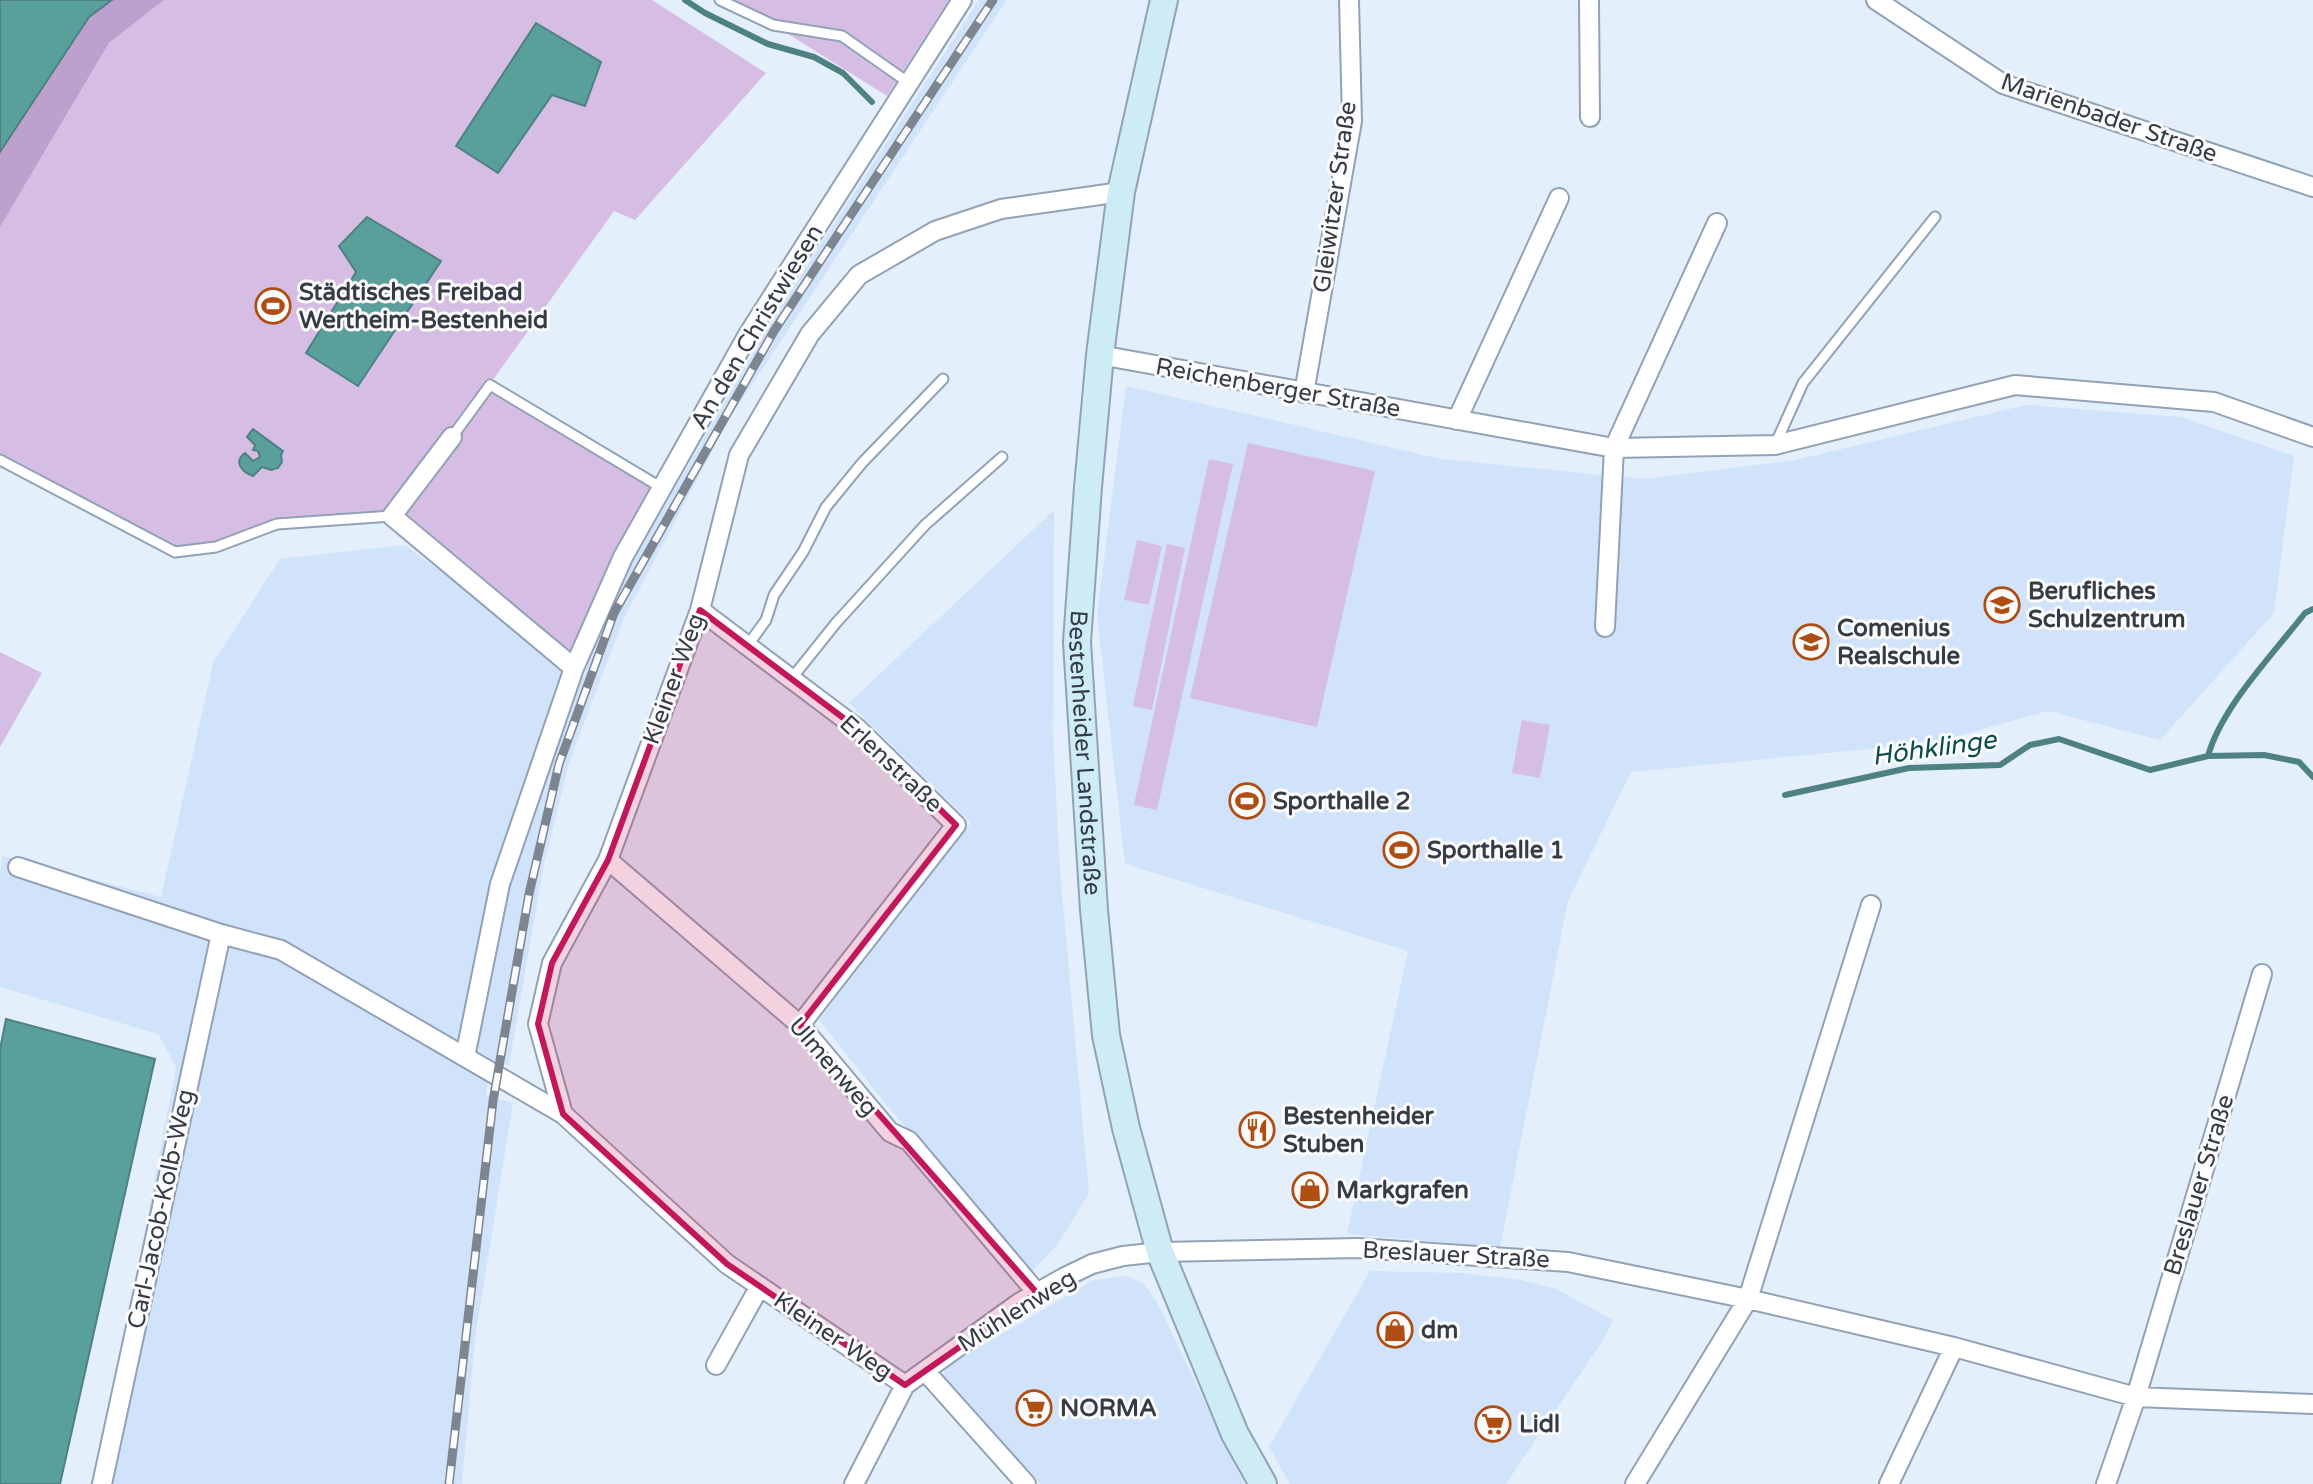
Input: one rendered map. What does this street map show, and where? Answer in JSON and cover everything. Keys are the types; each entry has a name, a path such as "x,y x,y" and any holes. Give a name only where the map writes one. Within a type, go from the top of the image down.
{"main road":[{"name":"Bestenheider Landstraße","path":"1164,0 1121,192 1100,355 1077,642 1094,910 1106,1035 1134,1158 1160,1252 1235,1434 1263,1484"}],"street":[{"name":"An den Christwiesen","path":"465,1057 500,884 574,668 623,557 749,333 962,0"},
{"name":"Gleiwitzer Straße","path":"1304,393 1352,121 1349,0"},
{"path":"1589,0 1590,117"},
{"name":"Marienbader Straße","path":"1876,0 2003,84 2313,187"},
{"name":"Kleiner Weg","path":"905,1385 727,1264 563,1114 538,1024 552,963 608,860 700,610 739,455 810,334 859,275 935,231 1001,209 1121,192"},
{"path":"1457,420 1559,198"},
{"path":"1605,627 1614,448 1717,223"},
{"name":"Reichenberger Straße","path":"1100,355 1614,448 1775,445 2015,385 2214,402 2313,437"},
{"path":"452,437 392,516 574,668"},
{"name":"Erlenstraße","path":"700,610 858,729 956,825 800,1025"},
{"name":"Ulmenweg","path":"608,860 800,1025 890,1132 909,1141 1037,1293"},
{"path":"18,867 221,934 281,950 563,1114"},
{"path":"1635,1484 1748,1299 1871,905"},
{"name":"Carl-Jacob-Kolb-Weg","path":"102,1484 221,934"},
{"name":"Breslauer Straße","path":"2136,1397 2262,974"},
{"name":"Breslauer Straße","path":"1160,1252 1358,1248 1568,1262 1748,1299 1954,1347 2136,1397 2313,1404"},
{"name":"Mühlenweg","path":"854,1484 905,1385 1019,1303 1092,1264 1123,1256 1160,1252"},
{"name":"Kleiner Weg","path":"716,1365 760,1286"},
{"path":"1889,1484 1954,1347"},
{"path":"925,1371 1026,1484"},
{"path":"2106,1484 2136,1397"}],"lane":[{"path":"720,0 773,25 842,36 909,83"},
{"path":"1775,445 1803,383 1935,217"},
{"path":"748,645 766,620 774,595 803,552 826,507 862,463 943,379"},
{"path":"452,437 490,385 662,488"},
{"path":"792,678 836,623 925,525 1002,457"},
{"path":"0,460 175,552 216,547 277,524 392,516"}],"highlighted area":[{"path":"700,610 858,729 956,825 800,1025 1037,1293 905,1385 727,1264 563,1114 538,1024 552,963 608,860"}],"shaded area":[{"path":"0,0 112,0 89,17 0,152"},
{"path":"112,0 164,0 109,43 0,227 0,152 89,17"},
{"name":"Städtisches Freibad Wertheim-Bestenheid","path":"164,0 652,0 766,73 635,220 614,211 490,384 662,488 574,668 392,516 277,524 216,547 175,552 0,460 0,227 109,43"},
{"path":"734,0 949,0 887,96"},
{"path":"979,0 1007,0 729,419 624,618 569,763 544,864 509,1065 491,1064 486,1095 513,1103 475,1338 462,1484 97,1484 176,1067 158,1034 0,987 2,856 161,897 213,663 280,559 405,545 583,677 627,572 772,320"},
{"path":"536,23 601,62 585,106 552,95 498,173 456,146"},
{"path":"367,217 441,261 358,386 306,353 356,272 339,246"},
{"path":"1126,386 1441,459 1643,479 1791,461 2026,405 2181,417 2294,456 2274,613 2160,740 2048,711 1932,743 1631,772 1568,901 1500,1247 1347,1234 1408,951 1125,864 1097,615"},
{"path":"253,429 283,451 278,468 271,470 262,467 253,476 245,472 239,463 245,453 253,461 260,457 247,437"},
{"path":"1248,443 1375,471 1317,727 1190,698"},
{"path":"1209,459 1233,464 1157,810 1134,805"},
{"path":"1054,510 1053,736 1060,871 1089,1193 1058,1244 1031,1272 890,1109 819,1020 971,823 849,703"},
{"path":"1137,540 1162,546 1149,605 1124,600"},
{"path":"1167,544 1185,548 1152,710 1133,706"},
{"path":"0,652 42,673 0,747"},
{"path":"1522,720 1550,725 1540,778 1512,773"},
{"path":"6,1019 155,1059 60,1484 0,1484 0,1049"},
{"path":"1370,1271 1462,1273 1521,1280 1556,1289 1613,1320 1605,1337 1506,1484 1290,1484 1269,1447"},
{"path":"1125,1276 1143,1283 1158,1304 1244,1484 1041,1484 940,1376 954,1362 1094,1280"}],"waterway":[{"name":"Höhklinge","path":"685,0 768,44 814,57 843,73 872,102"},
{"path":"2208,756 2236,700 2305,613 2313,609"},
{"name":"Höhklinge","path":"1785,795 1909,768 2000,765 2030,745 2059,739 2150,770 2208,756 2264,755 2299,762 2313,777"}],"railway":[{"path":"449,1484 493,1101 529,894 559,764 614,613 774,331 993,0"}],"place":[{"name":"Städtisches Freibad Wertheim-Bestenheid","path":"273,306"},
{"name":"Berufliches Schulzentrum","path":"2002,605"},
{"name":"Comenius Realschule","path":"1811,642"},
{"name":"Sporthalle 2","path":"1247,801"},
{"name":"Sporthalle 1","path":"1401,850"},
{"name":"Bestenheider Stuben","path":"1257,1130"},
{"name":"Markgrafen","path":"1310,1190"},
{"name":"dm","path":"1395,1330"},
{"name":"NORMA","path":"1034,1408"},
{"name":"Lidl","path":"1493,1424"}]}
